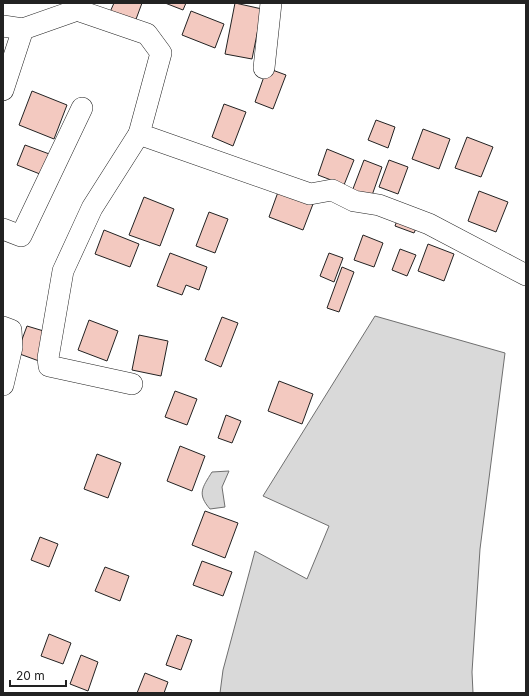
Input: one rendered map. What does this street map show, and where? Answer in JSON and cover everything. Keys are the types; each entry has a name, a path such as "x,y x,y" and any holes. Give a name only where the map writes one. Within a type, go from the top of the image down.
{"street":[{"path":"264,68 271,3"},
{"path":"3,90 13,28 78,10 147,34 161,54 139,134 92,208 63,271 48,358 49,366 132,384"},
{"path":"3,229 22,236 82,108"},
{"path":"139,134 310,194 332,190 354,201 379,205 429,224 526,275"},
{"path":"3,327 11,330 12,347 3,385"}],"shaded area":[{"path":"375,316 505,353 480,549 472,672 473,693 220,693 223,670 255,551 307,579 329,526 263,496"},
{"path":"229,471 222,487 225,507 210,509 202,495 206,482 212,472"}],"building":[{"path":"114,3 142,3 135,22 110,12"},
{"path":"165,3 186,3 183,10"},
{"path":"235,3 262,9 252,59 225,54"},
{"path":"191,11 224,24 215,48 182,35"},
{"path":"267,68 286,75 273,109 255,102"},
{"path":"32,91 67,105 54,139 19,125"},
{"path":"224,104 246,112 233,146 212,137"},
{"path":"376,120 395,127 388,148 368,140"},
{"path":"423,129 450,139 439,169 412,159"},
{"path":"467,137 493,147 481,177 455,168"},
{"path":"25,145 52,155 45,176 17,165"},
{"path":"327,149 354,160 344,185 318,175"},
{"path":"364,160 382,167 370,201 351,194"},
{"path":"389,160 408,167 398,194 379,187"},
{"path":"479,191 508,202 496,232 468,221"},
{"path":"278,192 313,204 303,230 269,217"},
{"path":"144,197 174,209 160,246 129,235"},
{"path":"209,212 228,219 215,253 196,246"},
{"path":"398,218 418,224 414,233 395,226"},
{"path":"104,230 139,244 130,267 95,254"},
{"path":"363,235 383,243 374,267 354,260"},
{"path":"428,244 454,254 444,281 418,271"},
{"path":"400,249 416,255 407,276 392,270"},
{"path":"170,253 207,267 199,290 186,285 182,295 157,286"},
{"path":"329,253 343,258 334,282 320,276"},
{"path":"342,267 354,272 339,312 327,308"},
{"path":"222,317 238,323 221,367 205,360"},
{"path":"89,320 118,331 107,361 78,350"},
{"path":"27,326 47,332 39,361 17,353"},
{"path":"139,335 168,341 161,376 132,370"},
{"path":"279,381 313,394 302,424 268,411"},
{"path":"175,391 197,399 187,425 165,417"},
{"path":"226,415 241,421 232,443 218,438"},
{"path":"180,446 205,456 192,491 167,481"},
{"path":"97,454 121,463 108,498 84,489"},
{"path":"205,511 238,523 225,558 192,545"},
{"path":"40,537 58,544 49,567 31,560"},
{"path":"202,561 232,572 223,596 193,585"},
{"path":"105,567 129,576 120,601 95,591"},
{"path":"49,634 71,643 63,664 41,656"},
{"path":"177,635 192,640 181,670 166,665"},
{"path":"81,655 98,662 88,691 70,684"},
{"path":"145,673 168,682 164,693 137,693"}]}
